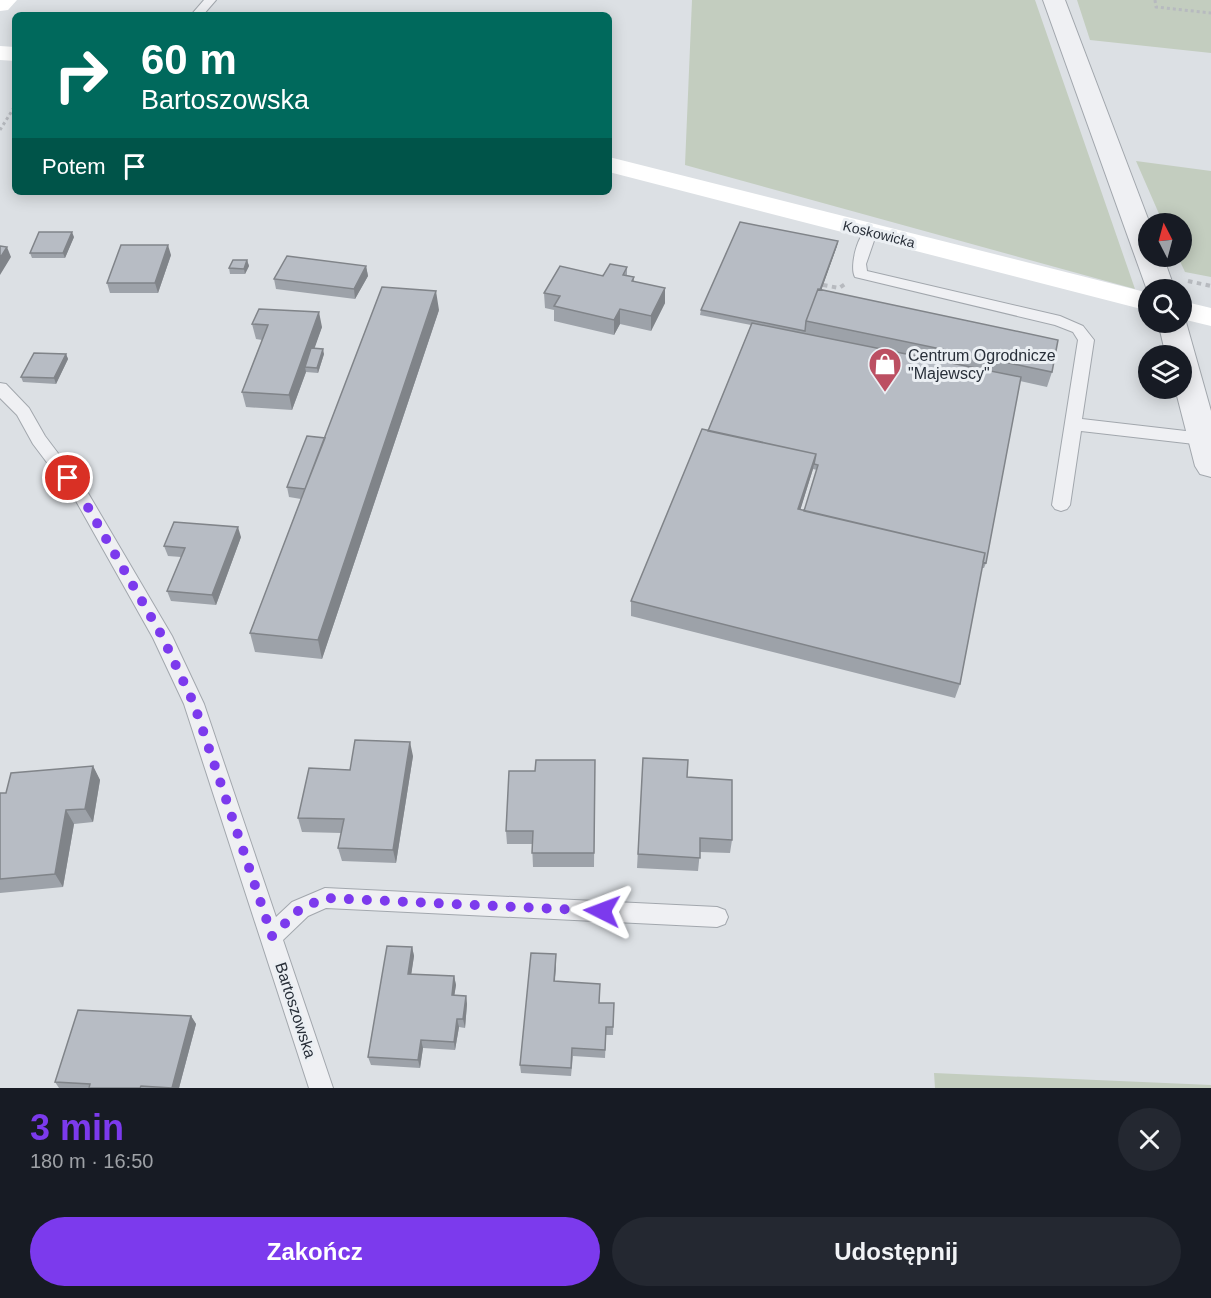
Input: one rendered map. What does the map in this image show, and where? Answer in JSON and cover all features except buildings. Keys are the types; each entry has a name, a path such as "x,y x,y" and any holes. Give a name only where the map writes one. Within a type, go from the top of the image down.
{"street":[{"path":"0,5 6,0"},
{"path":"1054,0 1138,226"},
{"name":"Koskowicka","path":"612,165 1138,299"},
{"path":"1192,312 1211,317"},
{"path":"1192,398 1207,453"}],"lane":[{"path":"200,12 210,0"},
{"path":"870,232 859,264 860,274 1060,321 1078,329 1086,340 1061,505"},
{"name":"Bartoszowska","path":"0,388 23,412 39,440 82,497 162,636 194,704 321,1088"},
{"path":"1073,424 1207,453"},
{"path":"272,936 300,909 325,898 717,917"}],"path":[{"path":"1155,0 1156,7 1211,13"},
{"path":"0,130 12,111"}],"green space":[{"path":"692,0 1035,0 1135,289 685,165"},
{"path":"1077,0 1211,0 1211,53 1090,40"},
{"path":"1136,161 1211,171 1211,277 1185,272 1183,267 1192,267 1192,213 1159,213"},
{"path":"934,1073 1211,1085 1211,1088 935,1088"}],"place":[{"name":"Centrum Ogrodnicze \"Majewscy\"","path":"885,393"}],"route":[{"path":"68,478 82,497 162,636 194,704 272,936 300,909 325,898 602,911"}]}
